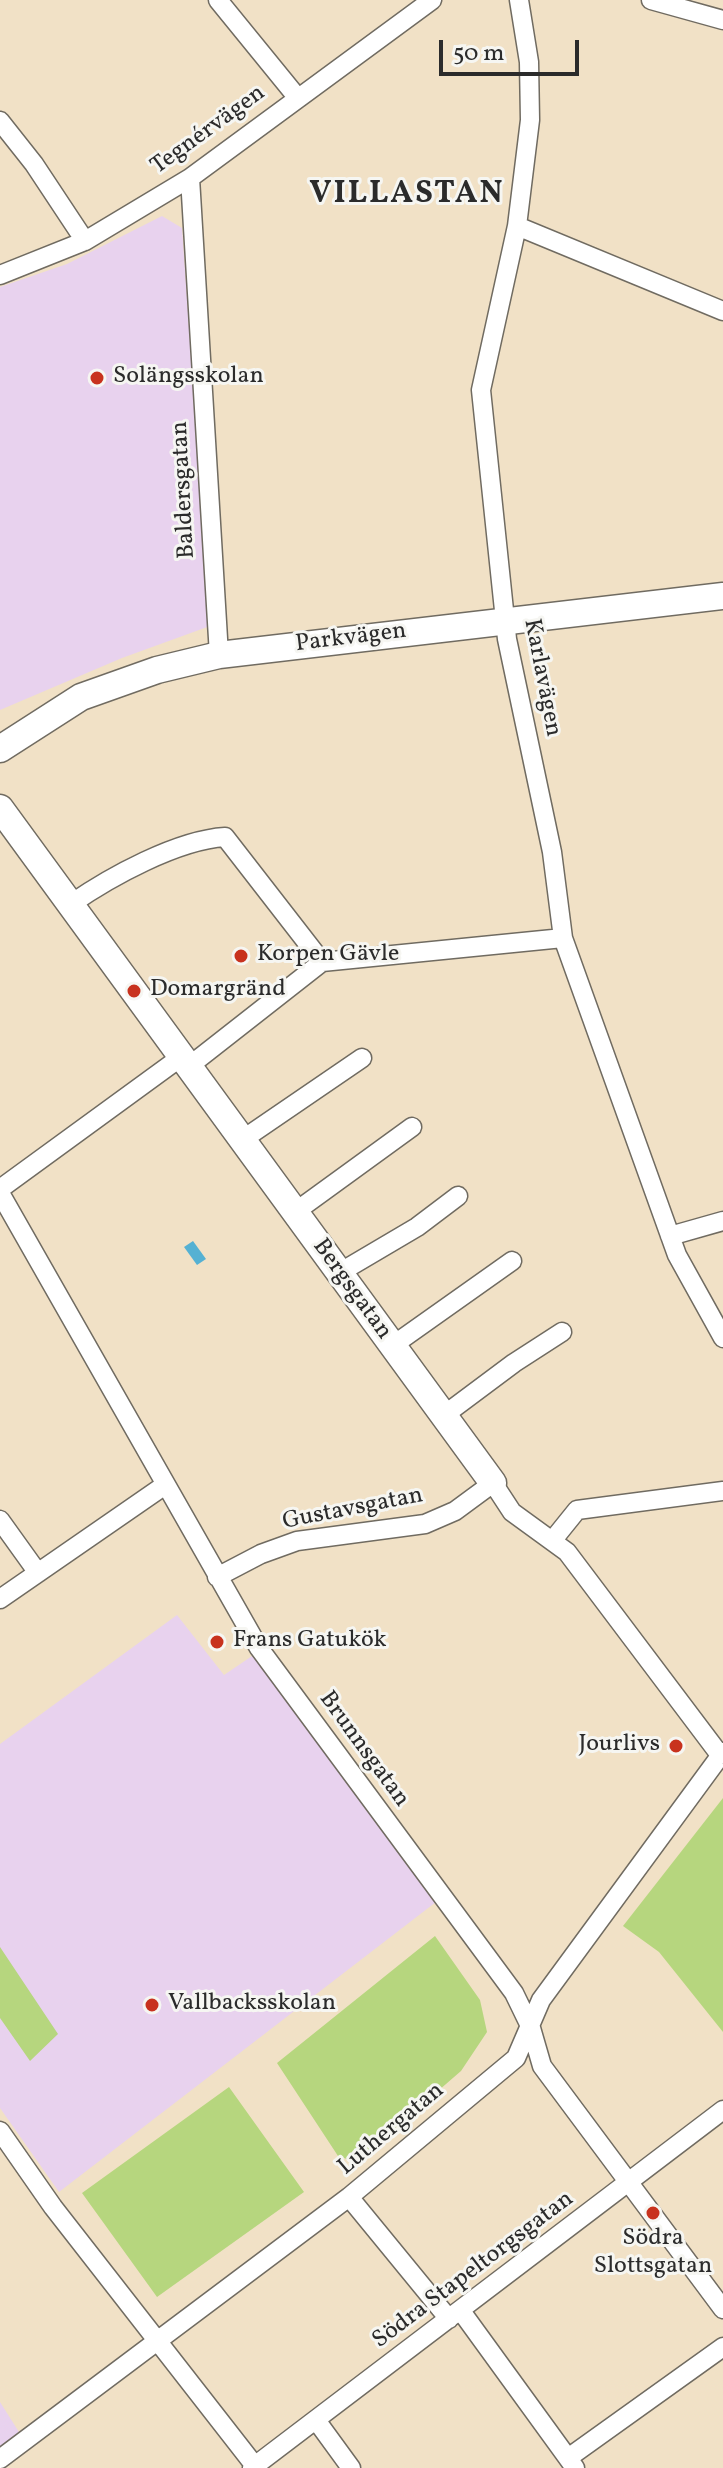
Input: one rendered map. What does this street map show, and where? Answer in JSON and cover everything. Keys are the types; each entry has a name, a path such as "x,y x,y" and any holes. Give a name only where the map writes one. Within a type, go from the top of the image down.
{"street":[{"path":"218,0 297,97"},
{"name":"Tegnérvägen","path":"0,275 85,241 190,178 432,0"},
{"name":"Karlavägen","path":"519,0 529,62 530,120 517,226 481,390 504,620 552,852 563,938 670,1236 723,1338"},
{"path":"651,0 723,20"},
{"path":"0,121 34,164 85,241"},
{"name":"Baldersgatan","path":"190,178 219,655"},
{"path":"517,226 723,311"},
{"name":"Parkvägen","path":"0,749 81,697 157,670 219,655 723,596"},
{"name":"Bergsgatan","path":"0,808 512,1512 567,1552 721,1754"},
{"path":"71,904 98,885 202,839 225,837 322,962"},
{"path":"0,1191 322,962 563,938"},
{"path":"242,1140 362,1058"},
{"path":"295,1212 412,1127"},
{"name":"Brunnsgatan","path":"0,1191 259,1648 514,1993 531,2028 542,2066 723,2309"},
{"path":"339,1273 417,1227 458,1196"},
{"path":"670,1236 723,1221"},
{"path":"392,1346 512,1261"},
{"path":"443,1416 562,1332"},
{"name":"Gustavsgatan","path":"217,1577 261,1554 297,1541 425,1524 455,1511 493,1483"},
{"path":"0,1599 165,1485"},
{"path":"552,1541 577,1510 723,1491"},
{"path":"0,1520 38,1573"},
{"name":"Luthergatan","path":"0,2459 349,2197 516,2058 541,2000 721,1754"},
{"name":"Södra Stapeltorgsgatan","path":"253,2467 723,2110"},
{"path":"0,2131 253,2467"},
{"path":"349,2197 455,2315 572,2463 723,2347"},
{"path":"316,2420 351,2468"}],"shaded area":[{"name":"Solängsskolan","path":"162,216 182,228 210,626 122,658 0,710 0,287 67,264"},
{"name":"Vallbacksskolan","path":"177,1615 224,1675 255,1654 436,1902 59,2192 0,2108 0,1744"},
{"path":"0,2402 19,2432 0,2447"}],"green space":[{"path":"723,1798 723,2032 659,1952 623,1926"},
{"path":"435,1936 480,2000 487,2032 461,2071 356,2162 338,2156 277,2063"},
{"path":"0,1947 58,2034 30,2061 0,2018"},
{"path":"229,2087 304,2192 157,2297 82,2193"}],"water":[{"path":"193,1241 206,1259 197,1265 184,1247"}],"place":[{"name":"Solängsskolan","path":"97,378"},
{"name":"Korpen Gävle","path":"241,956"},
{"name":"Domargränd","path":"134,991"},
{"name":"Frans Gatukök","path":"217,1642"},
{"name":"Jourlivs","path":"676,1746"},
{"name":"Vallbacksskolan","path":"152,2005"},
{"name":"Södra Slottsgatan","path":"653,2213"}],"district":[{"name":"VILLASTAN","path":"407,196"}]}
